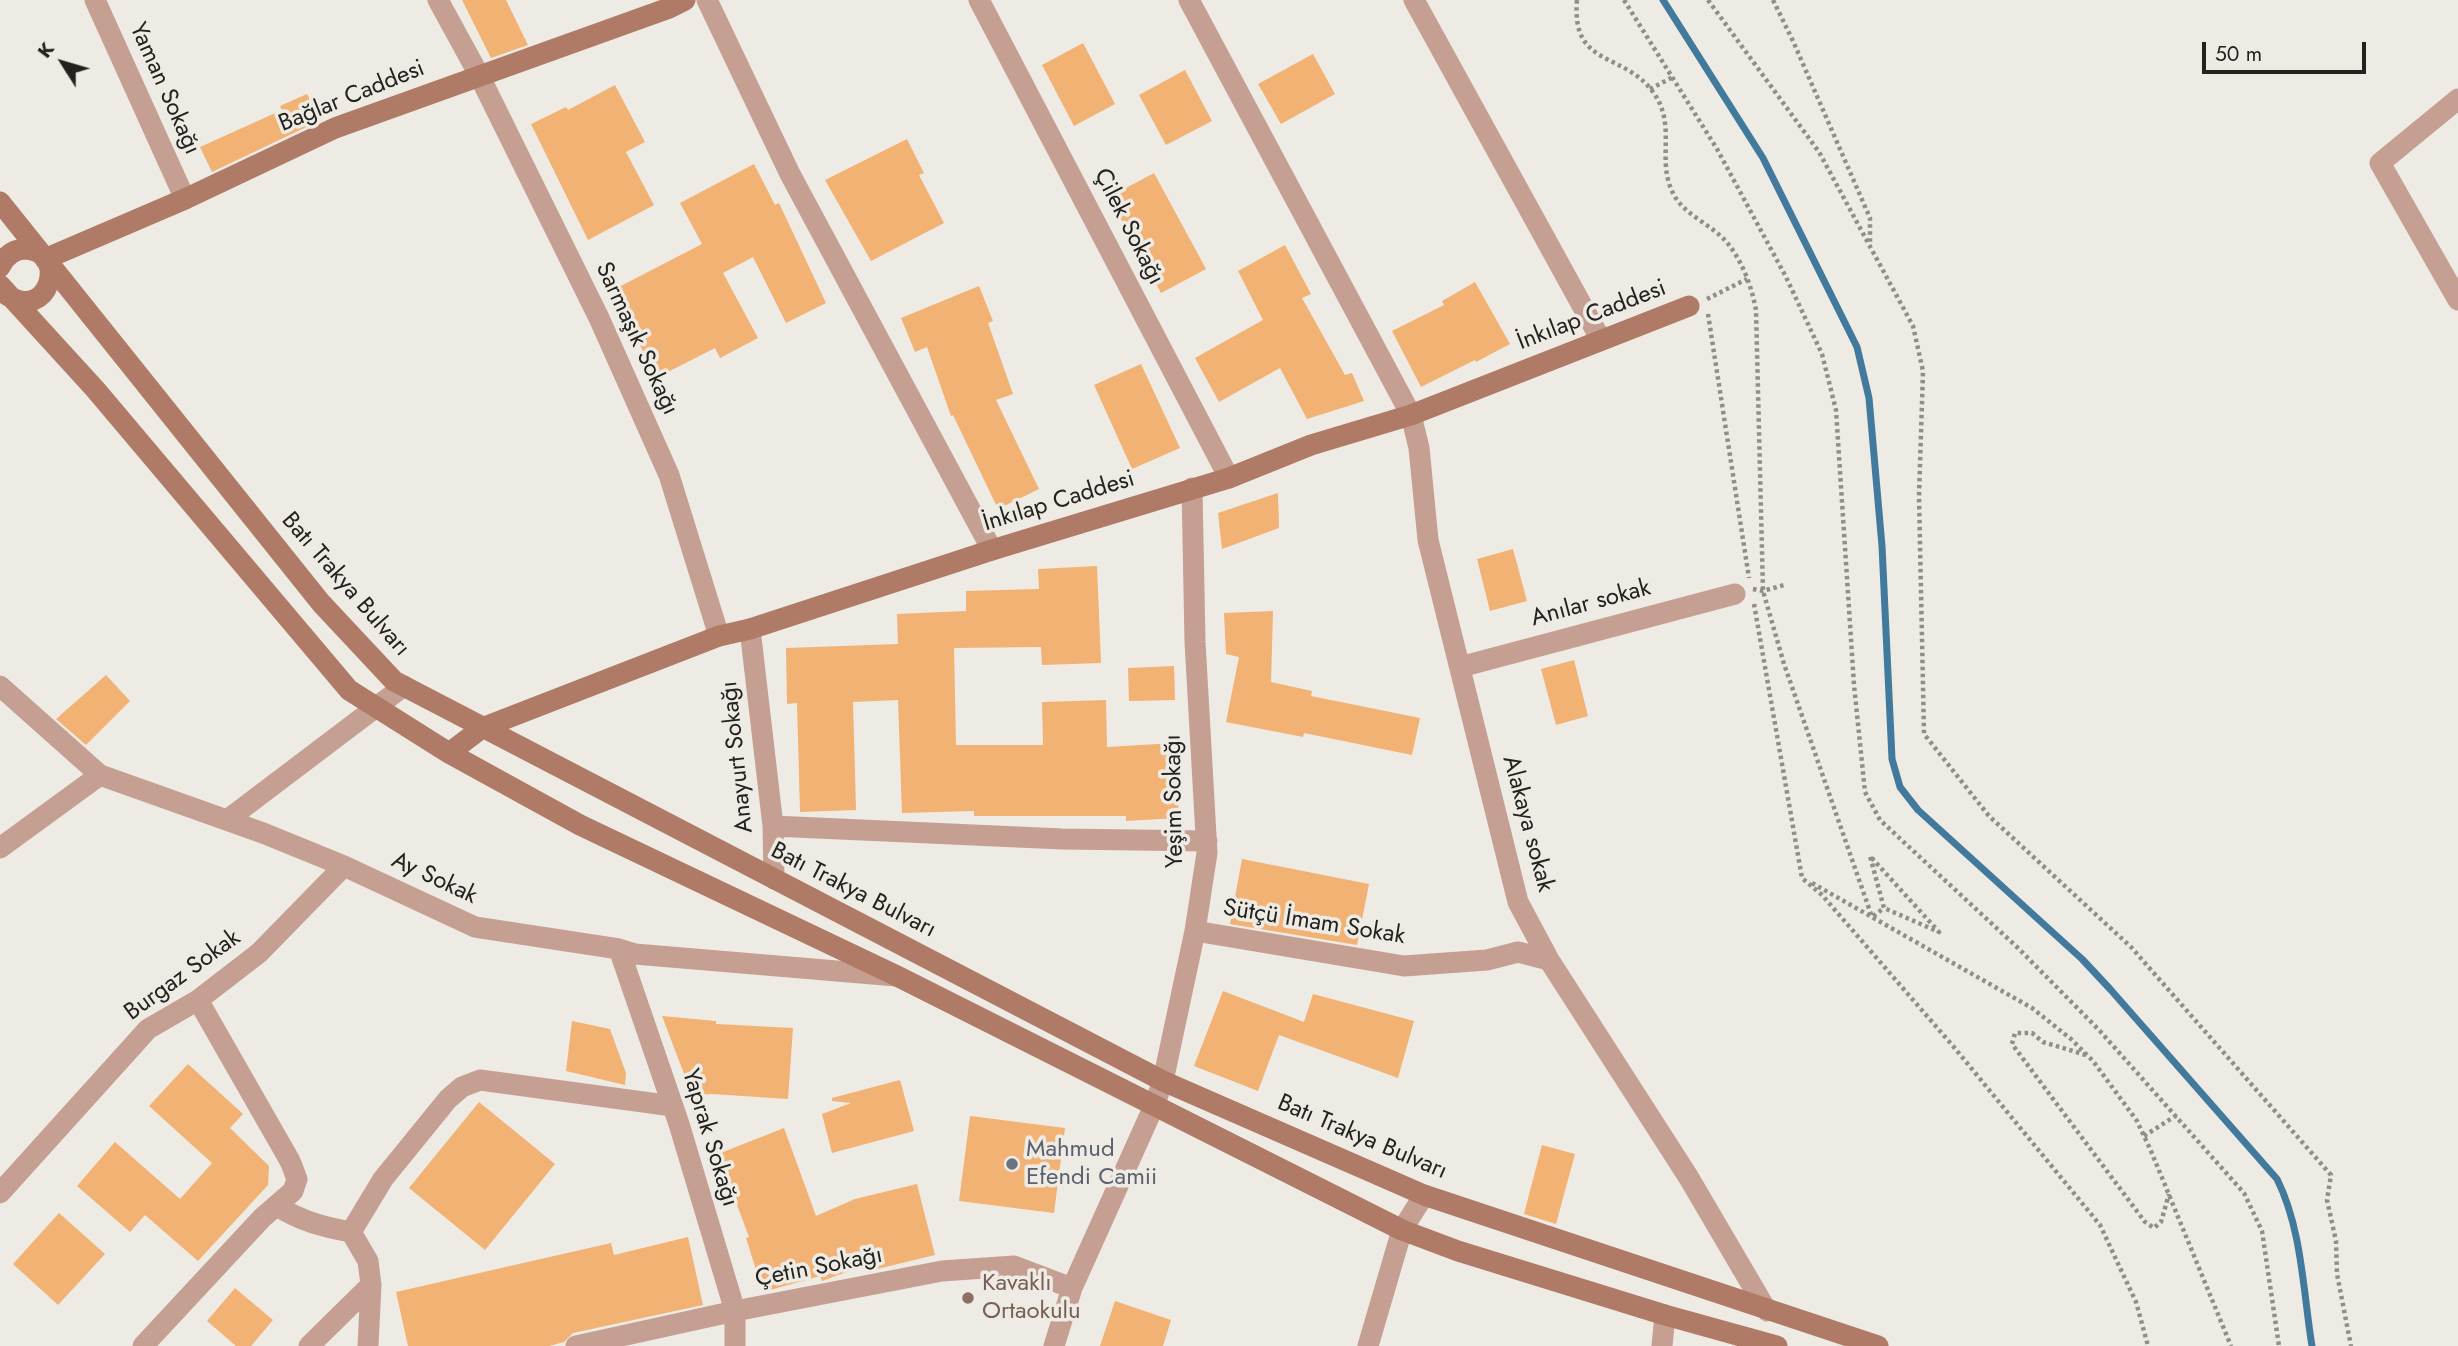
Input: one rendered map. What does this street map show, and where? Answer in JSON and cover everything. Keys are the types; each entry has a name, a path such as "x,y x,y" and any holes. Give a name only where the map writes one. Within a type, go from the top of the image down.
{"main road":[{"name":"Bağlar Caddesi","path":"45,259 185,200 335,128 673,3"},
{"name":"Batı Trakya Bulvarı","path":"0,202 321,603 394,681 1163,1081 1424,1195 1878,1346"},
{"path":"0,267 5,257 21,249 38,253 45,259 51,275 50,283 40,297 24,302 9,296 1,288"},
{"path":"1,288 95,389 349,690 449,754 580,825 897,976 1402,1230 1458,1251 1665,1315 1777,1346"},
{"name":"İnkılap Caddesi","path":"449,754 482,728 719,636 750,629 992,550 1229,478 1311,445 1411,415 1601,340 1701,307"}],"street":[{"name":"Yaman Sokağı","path":"95,0 185,200"},
{"name":"Sarmaşık Sokağı","path":"438,0 479,75 599,318 669,474 719,636"},
{"path":"707,0 790,174 992,550"},
{"name":"Çilek Sokağı","path":"979,0 1229,478"},
{"name":"Alakaya sokak","path":"1189,0 1411,415 1419,448 1429,540 1518,902 1549,960 1689,1178 1767,1311"},
{"path":"1414,0 1601,340"},
{"path":"2458,99 2380,163 2458,300"},
{"name":"Yeşim Sokağı","path":"1054,1346 1072,1288 1163,1081 1195,931 1208,853 1195,642 1192,488"},
{"name":"Anılar sokak","path":"1460,667 1743,591"},
{"name":"Anayurt Sokağı","path":"750,629 773,826 774,880"},
{"name":"Ay Sokak","path":"0,686 100,775 227,820 344,866 475,927 619,949 635,954 897,976"},
{"path":"227,820 404,686"},
{"path":"0,848 100,775"},
{"path":"773,826 1062,839 1207,841"},
{"name":"Burgaz Sokak","path":"0,1193 148,1029 198,1000 259,953 344,866"},
{"name":"Sütçü İmam Sokak","path":"1195,931 1404,966 1487,960 1518,952 1549,960"},
{"name":"Yaprak Sokağı","path":"619,949 673,1106 735,1311 735,1346"},
{"path":"143,1346 262,1218 293,1191 297,1179 290,1161 198,1000"},
{"path":"351,1232 383,1179 448,1099 462,1087 480,1080 673,1106"},
{"path":"1368,1346 1402,1230 1424,1195"},
{"path":"277,1206 296,1218 317,1226 351,1232 368,1261 371,1284 368,1346"},
{"name":"Çetin Sokağı","path":"576,1346 735,1311 942,1271 1014,1266 1072,1288"},
{"path":"309,1346 371,1284"},
{"path":"1662,1346 1665,1315"}],"path":[{"path":"1577,0 1578,29 1590,49 1602,58 1632,72 1650,89 1662,108 1667,128 1665,163 1675,198 1729,245 1751,286 1756,310 1763,591 1784,664 1872,917"},
{"path":"1624,0 1717,149 1756,220 1822,354 1836,410 1858,736 1865,792 1880,820 2018,948 2099,1030 2244,1193 2262,1231 2279,1346"},
{"path":"1708,0 1819,152 1913,326 1923,371 1919,496 1924,734 1989,816 2131,947 2331,1175 2327,1200 2336,1241 2337,1274 2351,1346"},
{"path":"1773,0 1870,218 1870,247"},
{"path":"1650,89 1673,77"},
{"path":"1747,279 1701,307 1743,591 1802,878 1822,895 1953,1046 2100,1225 2136,1302 2148,1346"},
{"path":"1743,591 1763,591 1784,585"},
{"path":"1870,856 1939,932 1906,918 1884,908 1870,856"},
{"path":"1802,878 2032,1008 2087,1055 2137,1121 2231,1346"},
{"path":"1872,917 1884,908"},
{"path":"2087,1055 2043,1042 2032,1034 2015,1033 2012,1044 2145,1222 2154,1228 2161,1222 2169,1194"},
{"path":"2144,1136 2176,1115"}],"building":[{"path":"462,0 506,0 528,45 491,58"},
{"path":"1083,43 1115,104 1074,126 1042,65"},
{"path":"1313,54 1335,94 1281,124 1258,84"},
{"path":"1185,70 1212,121 1166,145 1139,95"},
{"path":"615,85 645,142 626,152 654,205 588,240 531,124 566,107 568,110"},
{"path":"307,94 321,120 212,172 200,147 282,110 280,106"},
{"path":"907,139 924,173 919,175 944,223 871,261 825,180"},
{"path":"754,164 775,205 779,203 826,303 786,323 753,257 723,273 758,338 720,358 715,348 656,378 613,290 702,244 680,203"},
{"path":"1154,173 1206,269 1161,293 1109,197"},
{"path":"1285,245 1311,294 1302,298 1345,375 1352,373 1364,401 1307,419 1280,368 1219,402 1195,358 1263,320 1238,271"},
{"path":"1475,282 1510,344 1421,387 1392,331 1444,305 1442,301"},
{"path":"979,286 993,321 988,323 1013,394 996,400 1039,489 998,509 953,415 951,416 927,347 915,352 901,318"},
{"path":"1141,364 1180,448 1132,469 1094,385"},
{"path":"1278,493 1279,528 1222,549 1218,513"},
{"path":"1513,549 1527,601 1490,611 1477,559"},
{"path":"1097,566 1101,663 1042,665 1041,647 954,648 956,745 1043,745 1042,702 1106,700 1107,747 1175,743 1179,818 1126,821 1126,816 974,816 974,811 902,813 898,700 853,702 856,810 800,812 797,703 787,704 786,648 898,644 897,614 966,611 966,591 1039,589 1038,569"},
{"path":"1273,611 1271,682 1312,691 1311,696 1420,718 1412,755 1304,733 1303,737 1226,722 1239,657 1226,654 1224,613"},
{"path":"1574,660 1588,716 1556,725 1541,669"},
{"path":"1174,666 1175,700 1129,701 1128,668"},
{"path":"106,675 130,701 86,745 56,719"},
{"path":"1242,859 1369,884 1357,945 1230,924"},
{"path":"1223,991 1304,1022 1313,994 1414,1021 1398,1078 1279,1035 1258,1091 1194,1066"},
{"path":"662,1016 716,1021 716,1024 793,1028 788,1099 692,1095"},
{"path":"572,1021 610,1029 626,1073 625,1085 566,1071"},
{"path":"188,1064 243,1114 230,1128 269,1166 268,1185 198,1261 145,1215 130,1232 77,1186 115,1142 180,1199 212,1163 149,1106"},
{"path":"900,1080 914,1131 832,1153 822,1114 851,1103 832,1101 832,1098"},
{"path":"479,1102 555,1164 485,1250 409,1188"},
{"name":"Mahmud Efendi Camii","path":"970,1116 1065,1128 1054,1213 959,1201"},
{"path":"784,1128 816,1216 855,1199 917,1184 935,1255 873,1270 871,1263 822,1281 820,1276 763,1292 746,1238 749,1237 718,1154"},
{"path":"1542,1145 1575,1154 1556,1224 1524,1214"},
{"path":"59,1213 105,1254 58,1305 13,1264"},
{"path":"688,1237 703,1305 573,1333 564,1342 549,1346 408,1346 396,1292 611,1243 614,1255"},
{"path":"235,1288 273,1320 251,1346 236,1346 207,1321"},
{"path":"1115,1301 1171,1320 1163,1346 1100,1346"}],"waterway":[{"path":"1663,0 1763,158 1857,347 1869,398 1882,546 1892,759 1900,787 1918,810 2082,959 2277,1179 2297,1239 2312,1346"}],"place":[{"name":"Mahmud Efendi Camii","path":"1012,1164"},
{"name":"Kavaklı Ortaokulu","path":"968,1298"}]}
